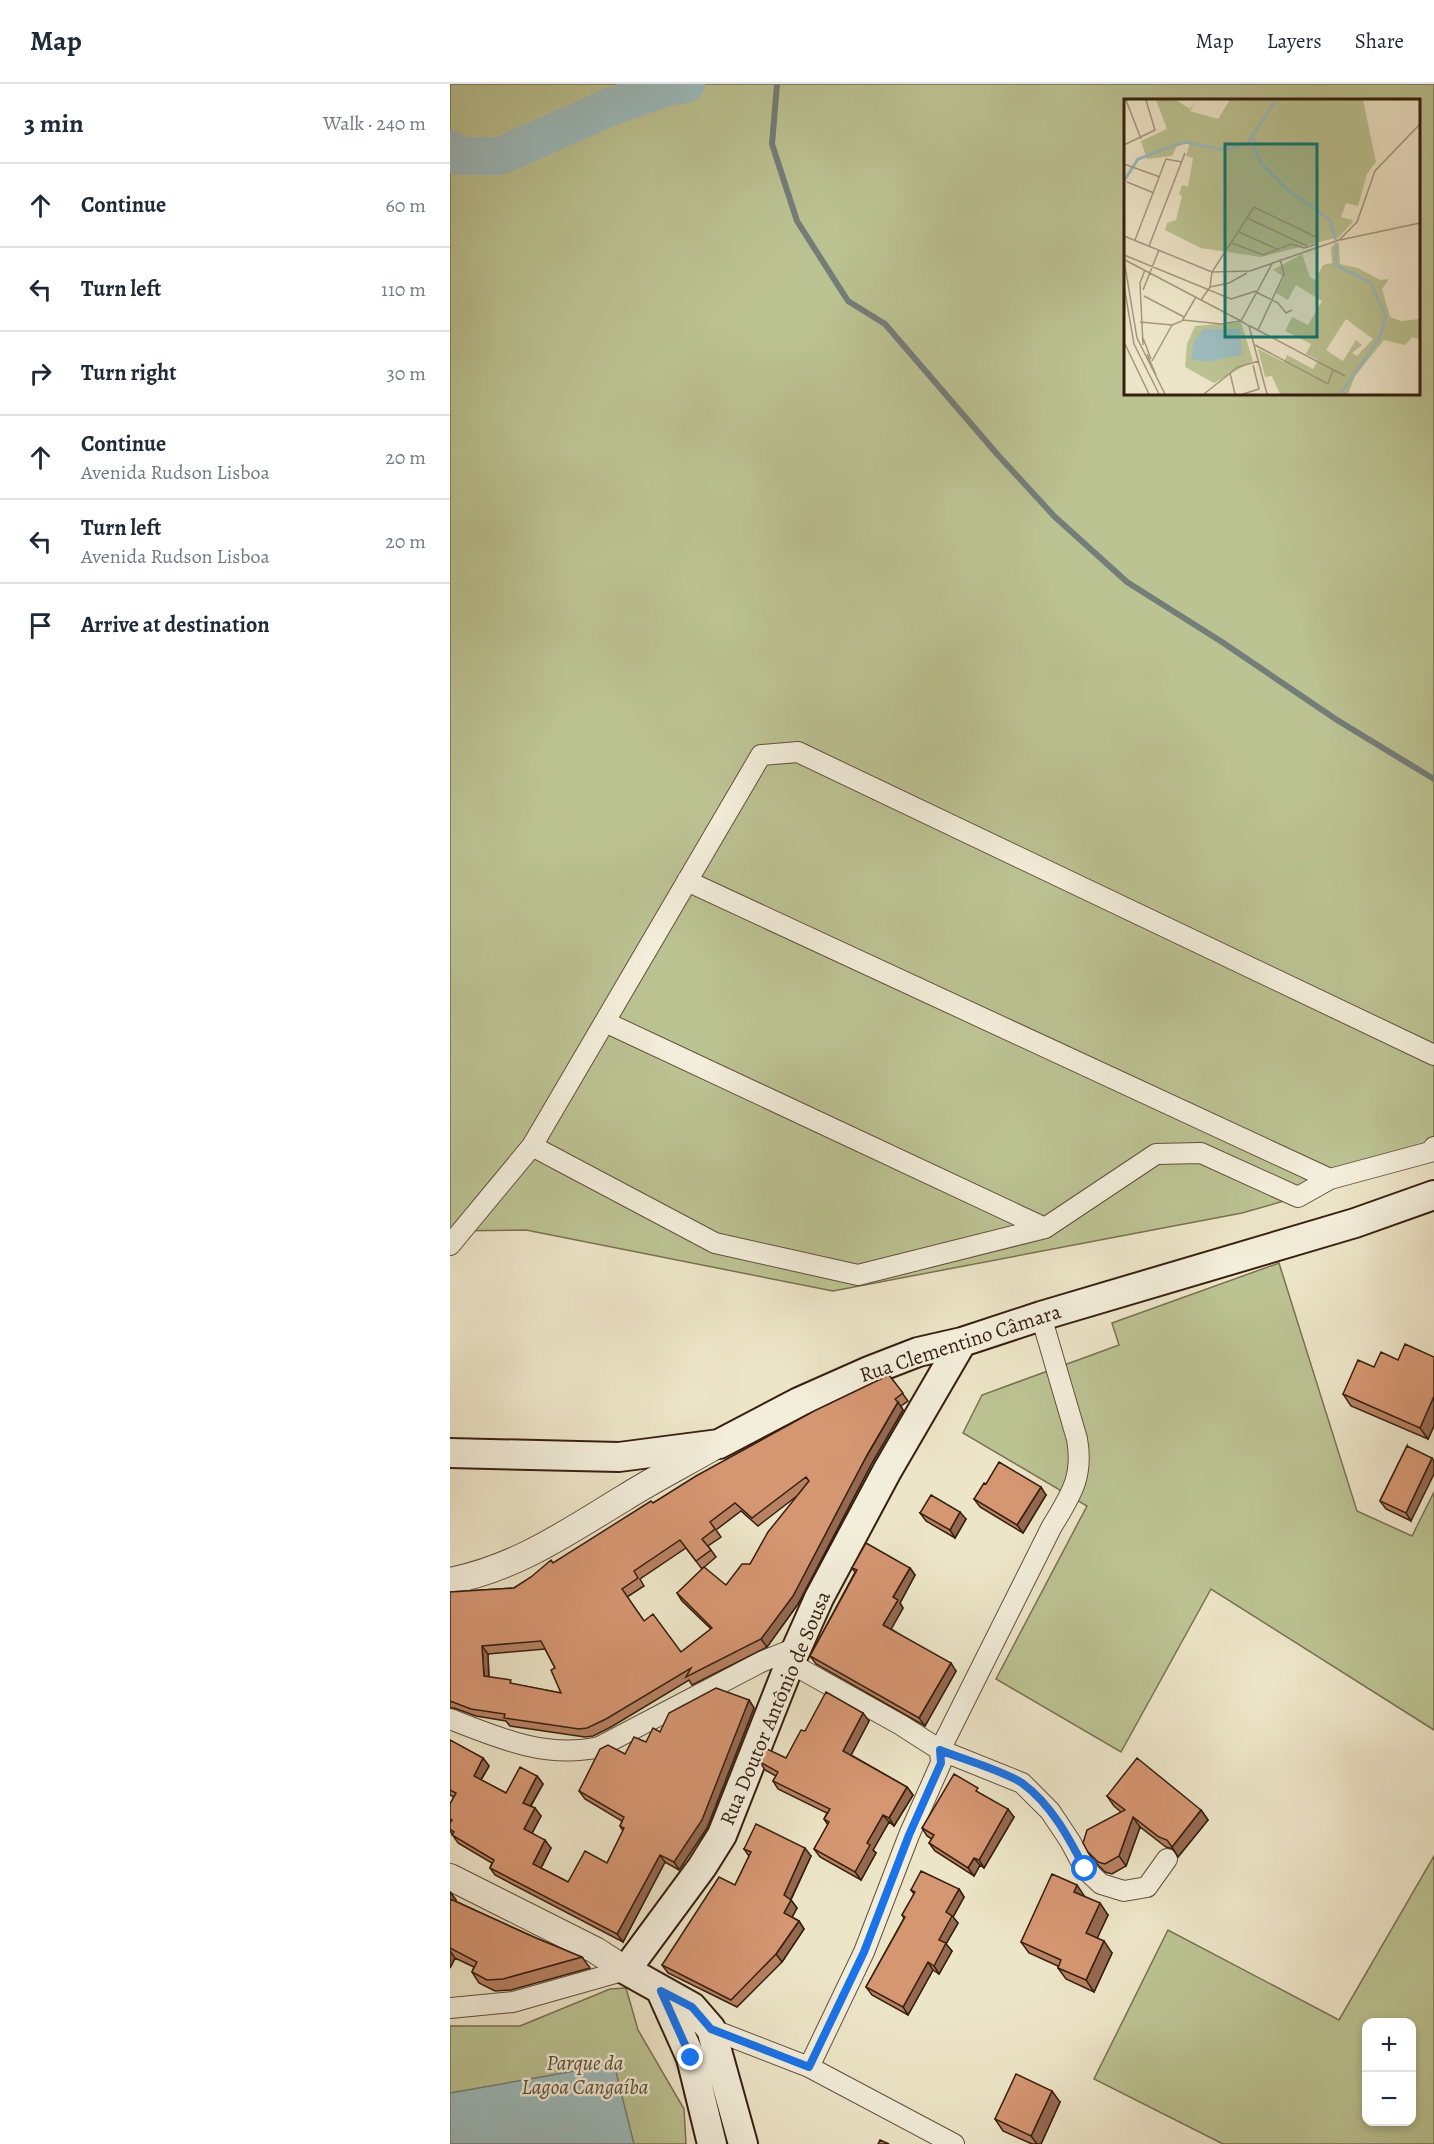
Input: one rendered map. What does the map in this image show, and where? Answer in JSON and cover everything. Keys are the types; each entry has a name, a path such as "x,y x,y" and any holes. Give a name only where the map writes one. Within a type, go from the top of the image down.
{"main road":[{"name":"Rua Clementino Câmara","path":"450,1453 619,1457 720,1444 799,1402 918,1352 962,1342 1041,1316 1355,1223 1434,1196"},
{"name":"Rua Doutor Antônio de Sousa","path":"626,1970 702,1867 722,1835 793,1655 819,1598 887,1471 962,1342"},
{"path":"626,1970 692,2007 711,2029 743,2144"},
{"path":"661,1991 691,2058 712,2144"}],"street":[{"path":"454,1240 532,1146 761,755 798,752 1434,1055"},
{"path":"687,881 1330,1179"},
{"path":"605,1022 1045,1228"},
{"path":"532,1146 715,1242 858,1275 1045,1228 1156,1154 1201,1153 1298,1197 1330,1179 1430,1152 1434,1147"},
{"path":"809,2067 864,1952 909,1835 941,1763 940,1750 1078,1477 1080,1457 1077,1439 1041,1316"},
{"path":"450,1581 494,1570 546,1546 645,1485 720,1444"},
{"path":"450,1719 519,1744 545,1750 581,1751 599,1747 761,1662 793,1655 940,1750 1022,1783 1050,1810 1070,1840 1085,1869 1101,1884 1124,1891 1148,1887 1167,1859"},
{"path":"450,1876 595,1950 626,1970"},
{"path":"450,2008 513,2002 626,1970"},
{"path":"711,2029 809,2067 954,2144"}],"green space":[{"path":"450,84 1434,84 1434,1158 1242,1213 833,1291 526,1230 450,1231"},
{"path":"1279,1263 1357,1511 1412,1536 1434,1492 1434,1730 1211,1589 1121,1752 996,1679 1087,1506 963,1433 982,1395 1119,1345 1112,1323"},
{"path":"1434,1856 1434,2144 1223,2144 1094,2079 1168,1930 1339,2020"},
{"name":"Parque da Lagoa Cangaíba","path":"626,1988 638,2030 684,2109 686,2144 450,2144 450,2026 520,2026 610,1989"}],"water":[{"path":"614,2064 634,2144 450,2144 450,2093"}],"building":[{"path":"1405,1344 1434,1357 1434,1396 1420,1428 1343,1394 1358,1360 1374,1367 1381,1352 1398,1360"},
{"path":"889,1375 903,1393 895,1399 898,1402 867,1455 793,1596 761,1639 686,1677 691,1668 587,1728 579,1729 504,1718 505,1714 471,1709 450,1701 450,1592 514,1588 551,1560 553,1563 651,1501 653,1503 696,1476 814,1411","holes":["806,1477 809,1481 768,1532 750,1564 742,1564 726,1585 704,1567 677,1593 712,1628 681,1652 653,1614 644,1621 622,1589 638,1578 634,1571 680,1540 696,1561 711,1550 702,1539 715,1529 710,1522 735,1503 752,1518","541,1641 555,1668 551,1670 561,1693 510,1683 511,1680 484,1676 482,1646"]},
{"path":"1407,1446 1432,1458 1406,1513 1380,1501"},
{"path":"999,1462 1041,1487 1017,1525 974,1499"},
{"path":"931,1495 960,1512 950,1530 920,1513"},
{"path":"866,1543 910,1568 893,1597 898,1600 883,1625 951,1663 919,1718 810,1656 857,1570 852,1568"},
{"path":"716,1688 749,1700 702,1820 674,1862 660,1855 617,1934 490,1868 494,1860 452,1835 454,1832 450,1829 452,1820 450,1819 450,1804 456,1793 450,1790 450,1740 483,1758 474,1776 506,1793 520,1767 537,1776 523,1803 535,1808 524,1829 545,1840 533,1864 568,1882 585,1851 607,1863 624,1828 620,1826 624,1817 579,1791 600,1749 608,1745 625,1754 634,1737 646,1742 653,1728 660,1732 669,1713"},
{"path":"826,1692 863,1713 843,1751 907,1787 889,1818 883,1815 867,1843 870,1845 855,1872 814,1849 829,1822 824,1819 830,1809 773,1781 778,1772 760,1762 765,1748 786,1758 801,1730 805,1731"},
{"path":"1137,1758 1201,1810 1172,1847 1167,1840 1159,1837 1133,1817 1119,1856 1105,1864 1098,1862 1083,1843 1087,1830 1125,1810 1107,1796"},
{"path":"954,1774 978,1788 976,1791 1008,1809 979,1860 974,1858 968,1868 929,1843 934,1835 922,1828"},
{"path":"756,1824 805,1848 784,1895 791,1900 784,1913 799,1921 776,1954 731,2000 662,1965 719,1877 735,1885 751,1852 744,1849"},
{"path":"921,1871 959,1889 946,1912 952,1916 939,1940 946,1943 934,1966 928,1962 903,2007 866,1987 905,1917 902,1915 915,1892 911,1890"},
{"path":"1052,1874 1077,1885 1074,1892 1100,1903 1086,1933 1104,1941 1086,1980 1058,1968 1061,1960 1021,1942"},
{"path":"450,1899 582,1957 503,1979 487,1980 472,1972 477,1962 450,1948"},
{"path":"1016,2074 1052,2091 1031,2136 995,2119"}],"waterway":[{"path":"450,149 458,156 500,156 610,107 666,87 686,84"},
{"path":"777,84 772,144 797,221 848,301 885,324 997,454 1054,516 1127,582 1222,642 1337,720 1434,779"}],"route":[{"path":"691,2058 661,1991 692,2007 711,2029 809,2067 864,1952 909,1835 941,1763 940,1750 1022,1783 1050,1810 1070,1840 1085,1869"}]}
